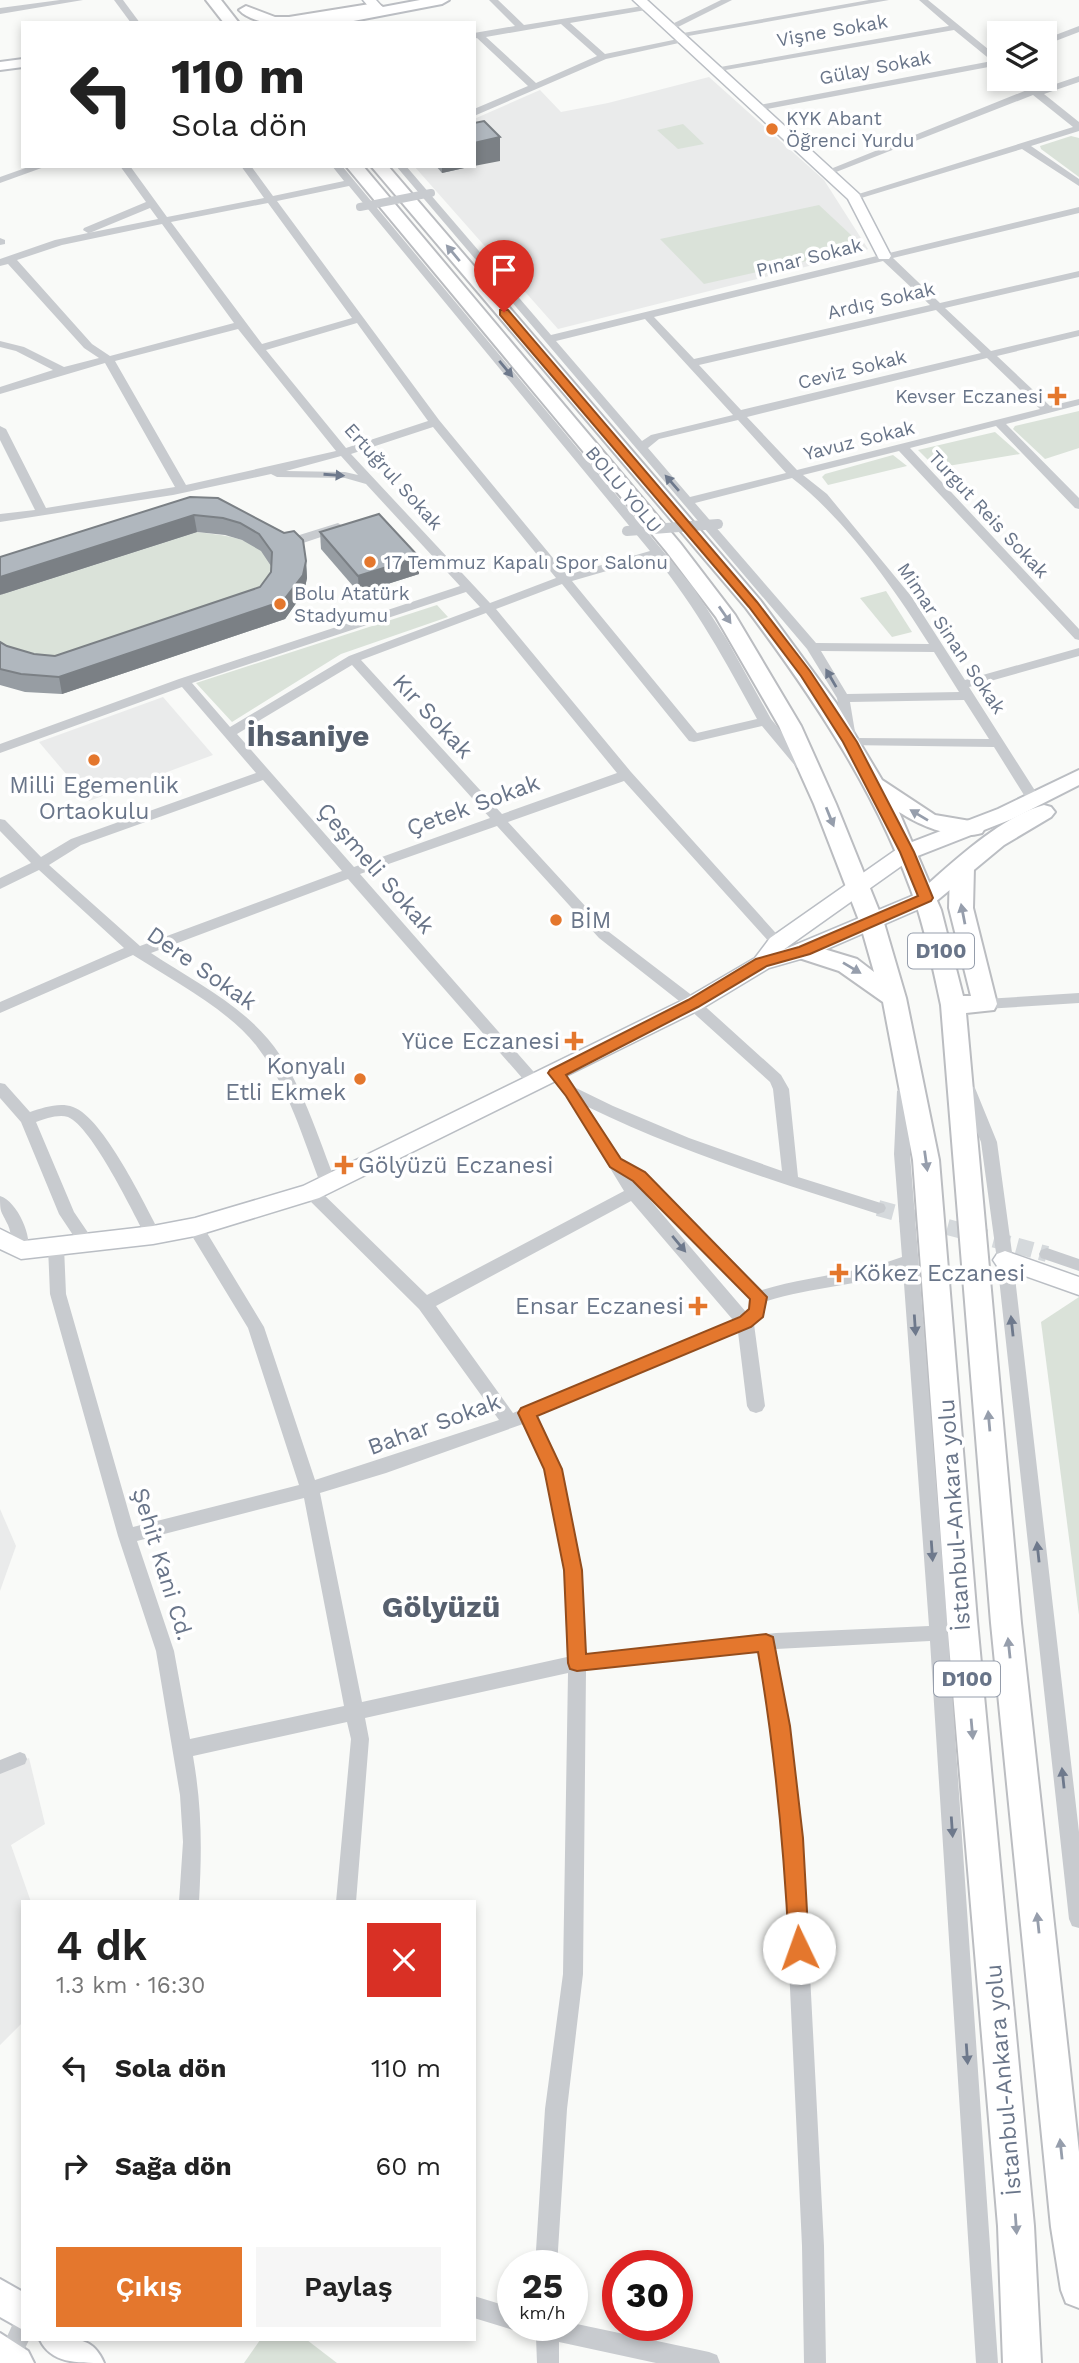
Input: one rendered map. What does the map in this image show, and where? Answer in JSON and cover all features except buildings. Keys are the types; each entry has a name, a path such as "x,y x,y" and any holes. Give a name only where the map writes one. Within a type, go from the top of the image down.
{"highway":[{"path":"213,0 227,20"},
{"path":"242,5 273,20 281,21"},
{"path":"242,5 255,21"},
{"path":"297,21 373,11"},
{"name":"D100","path":"381,168 753,604 806,674 850,742 907,852 938,936 953,1005"},
{"name":"BOLU YOLU","path":"353,175 673,547 725,615 763,675 813,777 857,885"},
{"path":"872,783 929,821 974,828"},
{"path":"953,1005 985,1004 961,908 961,867"},
{"name":"İstanbul-Ankara yolu","path":"857,885 872,923 894,998 926,1160 962,1621 1016,2226 1022,2363"},
{"path":"790,950 848,965 894,998"},
{"name":"İstanbul-Ankara yolu","path":"953,1005 961,1072 1006,1623 1069,2227 1079,2290"}],"main road":[{"path":"328,21 442,0"},
{"path":"642,3 854,197 884,256"},
{"path":"336,21 373,11"},
{"path":"0,64 21,66"},
{"path":"0,72 21,66"},
{"path":"790,950 857,885 907,852 974,828 1079,777"},
{"path":"0,1238 21,1250 153,1235 195,1227 320,1189 693,1004 762,963 790,950 872,923 926,898 961,867 1024,822 1079,793"},
{"path":"1005,1260 1079,1286"},
{"path":"0,2296 21,2312"}],"street":[{"path":"9,0 18,13"},
{"path":"0,11 18,13 79,0"},
{"path":"118,0 134,21"},
{"path":"493,0 522,28"},
{"path":"677,35 728,0"},
{"path":"476,112 603,57 677,35 885,0"},
{"path":"924,0 987,52"},
{"path":"476,35 563,21 642,3"},
{"path":"563,21 603,57"},
{"name":"Vişne Sokak","path":"714,69 956,27"},
{"path":"1057,37 1079,29"},
{"path":"476,35 535,87"},
{"name":"Gülay Sokak","path":"757,108 987,64"},
{"path":"828,172 1036,92 1079,79"},
{"path":"1036,92 1079,126"},
{"path":"854,197 1024,146 1079,126"},
{"path":"1024,146 1079,183"},
{"path":"0,180 36,168"},
{"name":"Ertuğrul Sokak","path":"126,168 150,204 241,325 343,452 372,482 392,510 488,608 626,775 790,950"},
{"path":"248,168 435,422 694,738 765,721"},
{"path":"403,168 812,648 843,698 850,742 998,743"},
{"path":"59,242 273,200 353,175 658,552 709,619 765,721 813,777"},
{"path":"360,207 431,193"},
{"path":"150,204 5,261 88,346 108,359 182,489"},
{"name":"Pınar Sokak","path":"548,339 1079,210"},
{"path":"884,256 1048,410"},
{"name":"Ardıç Sokak","path":"692,363 1079,274"},
{"name":"Mimar Sinan Sokak","path":"647,315 794,474 823,496 907,599 1034,800"},
{"path":"260,348 359,319"},
{"path":"0,391 64,371 241,325"},
{"name":"Ceviz Sokak","path":"641,447 655,437 1079,333"},
{"path":"0,344 20,349 64,371"},
{"name":"Yavuz Sokak","path":"688,501 1079,402"},
{"path":"0,518 182,489 247,475 343,452 435,422"},
{"path":"999,423 1079,505"},
{"path":"0,429 42,512"},
{"name":"Turgut Reis Sokak","path":"902,447 1079,636"},
{"path":"247,475 312,473 345,475 372,482"},
{"path":"268,533 287,544 355,522"},
{"path":"627,531 718,523"},
{"path":"229,733 353,659 565,579 658,552"},
{"path":"0,750 184,682 468,587"},
{"path":"812,648 939,648"},
{"path":"843,698 967,691 1079,652"},
{"name":"Kır Sokak","path":"353,659 604,935 693,1004 776,1079 782,1089 791,1180"},
{"name":"Çeşmeli Sokak","path":"184,682 350,873 546,1078"},
{"path":"0,884 76,842 264,775"},
{"name":"Çetek Sokak","path":"0,1008 136,951 626,775"},
{"name":"Dere Sokak","path":"0,823 40,864 136,951 225,1008 263,1043 291,1088 320,1189"},
{"path":"985,1004 1079,998"},
{"path":"907,1061 902,1154 939,1633 987,2363"},
{"path":"961,1072 989,1142 1005,1260 1079,1919"},
{"path":"546,1078 611,1113 791,1180 878,1208"},
{"path":"0,1088 27,1119 50,1167 67,1214 87,1242"},
{"path":"571,1092 633,1193 746,1322 756,1406"},
{"path":"27,1119 46,1113 70,1111 86,1121 135,1200 153,1235"},
{"path":"597,1133 611,1113"},
{"path":"616,1163 639,1176 759,1297"},
{"path":"320,1189 425,1304 519,1418 553,1469 573,1570 577,1663 573,1974 556,2109 547,2250"},
{"path":"425,1304 633,1193"},
{"path":"0,1202 16,1224 21,1250"},
{"path":"195,1227 256,1327 310,1489 359,1739 346,1900"},
{"name":"Şehit Kani Cd.","path":"56,1247 58,1294 127,1536 165,1651 184,1749 193,1842 189,1900"},
{"path":"1047,1254 1079,1265"},
{"path":"759,1297 792,1287 872,1275 910,1261"},
{"path":"746,1322 757,1312 759,1297"},
{"name":"Bahar Sokak","path":"127,1536 310,1489 380,1468 519,1418 746,1322"},
{"path":"184,1749 577,1663 766,1643 939,1633"},
{"path":"766,1643 780,1726 793,1838 813,2246 815,2363"},
{"path":"0,1767 20,1759"},
{"path":"476,2308 497,2314"},
{"path":"8,2358 21,2330"},
{"path":"588,2337 709,2363"},
{"path":"545,2341 548,2363"}],"shaded area":[{"path":"709,77 824,180 868,249 861,253 558,329 416,168 476,168 476,118 540,90 561,112"},
{"path":"683,124 704,144 678,149 657,130"},
{"path":"1071,136 1079,138 1079,177 1040,146"},
{"path":"819,205 865,248 704,284 660,239"},
{"path":"1079,411 1079,448 1045,459 1013,429 1015,426"},
{"path":"995,432 1020,454 936,468 918,450"},
{"path":"893,455 907,466 828,485 822,477 825,474"},
{"path":"197,532 227,536 258,548 266,554 271,563 274,585 58,673 0,658 0,595"},
{"path":"886,591 912,632 892,637 860,598"},
{"path":"437,605 448,617 341,654 232,722 196,683"},
{"path":"163,697 213,755 89,801 39,742"},
{"path":"1079,1297 1079,1615 1041,1322"},
{"path":"0,1509 16,1546 0,1591"},
{"path":"29,1758 45,1824 11,1845 30,1900 21,1900 21,2024 0,2045 0,1770"},
{"path":"259,2341 308,2341 337,2363 244,2363"}],"tunnel":[{"path":"878,1208 1047,1254"}],"place":[{"name":"KYK Abant Öğrenci Yurdu","path":"772,129"},
{"name":"Kevser Eczanesi","path":"1057,396"},
{"name":"17 Temmuz Kapalı Spor Salonu","path":"370,562"},
{"name":"Bolu Atatürk Stadyumu","path":"280,604"},
{"name":"Milli Egemenlik Ortaokulu","path":"94,760"},
{"name":"BİM","path":"556,920"},
{"name":"Yüce Eczanesi","path":"574,1041"},
{"name":"Konyalı Etli Ekmek","path":"360,1079"},
{"name":"Gölyüzü Eczanesi","path":"344,1165"},
{"name":"Kökez Eczanesi","path":"839,1273"},
{"name":"Ensar Eczanesi","path":"698,1306"}],"district":[{"name":"İhsaniye","path":"308,736"},
{"name":"Gölyüzü","path":"441,1607"}],"route":[{"path":"504,312 753,604 806,674 850,742 907,852 926,898 804,951 762,963 693,1004 556,1073 616,1163 639,1176 759,1297 757,1312 746,1322 527,1413 553,1469 573,1570 577,1663 766,1643 780,1726 793,1838 799,1948"}]}
